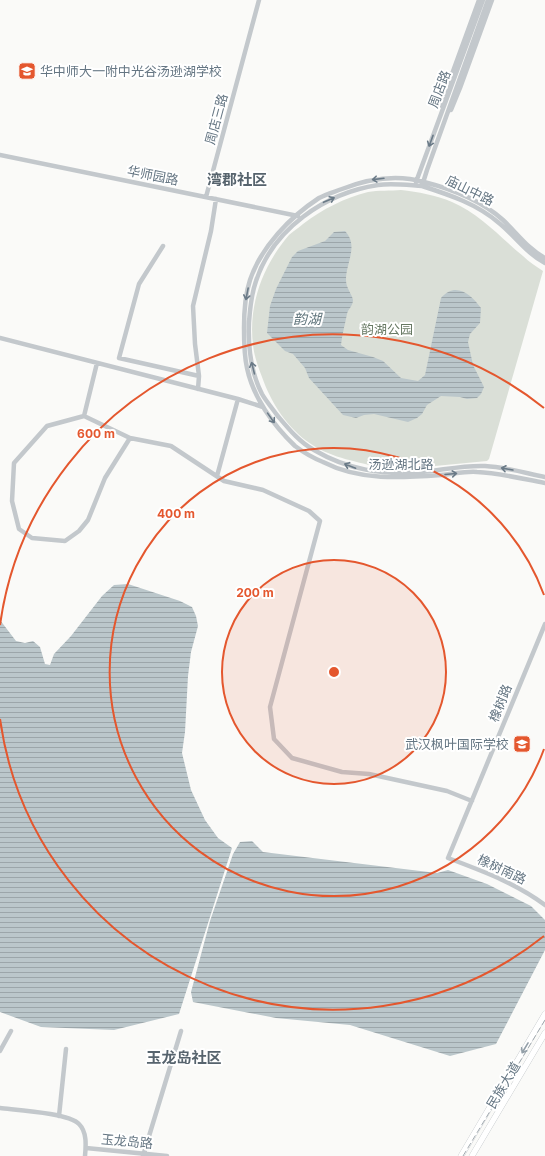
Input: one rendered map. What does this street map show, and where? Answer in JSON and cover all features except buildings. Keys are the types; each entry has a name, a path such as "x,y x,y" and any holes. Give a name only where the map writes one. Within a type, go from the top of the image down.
{"main road":[{"name":"民族大道","path":"460,1156 545,1014"},
{"name":"民族大道","path":"472,1156 545,1033"}],"street":[{"name":"周店三路","path":"206,197 259,0"},
{"path":"441,114 448,84 479,0"},
{"name":"周店路","path":"423,184 447,116 454,87 483,0"},
{"name":"周店路","path":"416,186 441,114 454,87 488,0"},
{"path":"447,116 455,103 492,0"},
{"name":"华师园路","path":"0,155 299,217"},
{"name":"汤逊湖北路","path":"417,180 395,178 377,179 361,182 320,197 299,217 272,249 256,281 251,300 249,332 252,363 259,388 269,404 290,431 307,446 326,457 360,469 402,472 485,466 545,477"},
{"name":"庙山中路","path":"417,180 483,210 500,223 534,257 545,263"},
{"name":"汤逊湖北路","path":"423,184 416,186 395,184 377,185 348,192 323,203 279,231 264,251 250,280 246,298 244,314 244,349 246,366 251,383 263,407 276,426 296,447 324,463 360,475 392,478 476,472 545,483"},
{"name":"庙山中路","path":"423,184 457,192 486,207 503,220 537,254 545,258"},
{"path":"198,389 199,376 193,306 211,231 216,199"},
{"path":"163,246 139,284 120,358 199,376"},
{"path":"0,338 263,407 269,404"},
{"path":"84,416 97,364"},
{"path":"217,476 238,400"},
{"path":"130,438 105,478 88,520 78,531 65,541 32,538 18,529 12,501 14,463 47,426 84,416 130,438 171,446 224,481 263,490 309,511 320,521 270,707 274,739 292,758 342,772 370,774 447,791 472,801"},
{"name":"橡树路","path":"448,858 545,624"},
{"name":"橡树南路","path":"448,858 494,876 533,896 545,905"},
{"path":"0,1051 11,1031"},
{"path":"143,1155 181,1031"},
{"path":"59,1116 66,1049"},
{"path":"0,1108 66,1117 78,1123 85,1135 85,1156"},
{"name":"玉龙岛路","path":"86,1148 143,1155 167,1156"}],"green space":[{"name":"韵湖公园","path":"401,190 433,196 462,207 481,219 528,260 543,271 489,459 487,461 414,468 383,467 383,469 346,459 319,449 295,431 281,415 270,396 255,357 252,330 255,301 259,286 272,259 289,235 318,214 351,197 372,191"}],"water":[{"name":"韵湖","path":"345,231 351,242 351,254 346,283 353,300 347,314 341,345 348,350 383,361 401,378 418,381 425,375 441,298 452,290 462,291 468,294 481,308 480,323 470,334 468,342 473,365 484,387 481,394 477,398 467,399 441,396 427,405 422,414 417,418 408,422 374,414 356,418 343,415 309,378 305,368 293,354 285,351 267,333 270,306 276,289 292,257 298,251 325,241 334,232"},
{"path":"128,584 180,601 192,607 196,616 198,626 191,652 182,753 191,790 205,820 218,838 232,848 179,1014 114,1030 41,1027 0,1012 0,620 16,641 25,643 33,641 40,647 45,664 50,665 54,654 71,636 102,596 114,585"},
{"path":"252,841 263,852 437,873 448,870 487,884 531,906 545,920 545,950 496,1044 450,1056 350,1025 276,1018 193,1002 191,992 210,921 233,854 240,842"}],"railway":[{"path":"463,1156 545,1020"}],"place":[{"name":"华中师大一附中光谷汤逊湖学校","path":"27,71"},
{"name":"武汉枫叶国际学校","path":"522,744"}],"district":[{"name":"湾郡社区","path":"237,179"},
{"name":"玉龙岛社区","path":"184,1057"}]}
